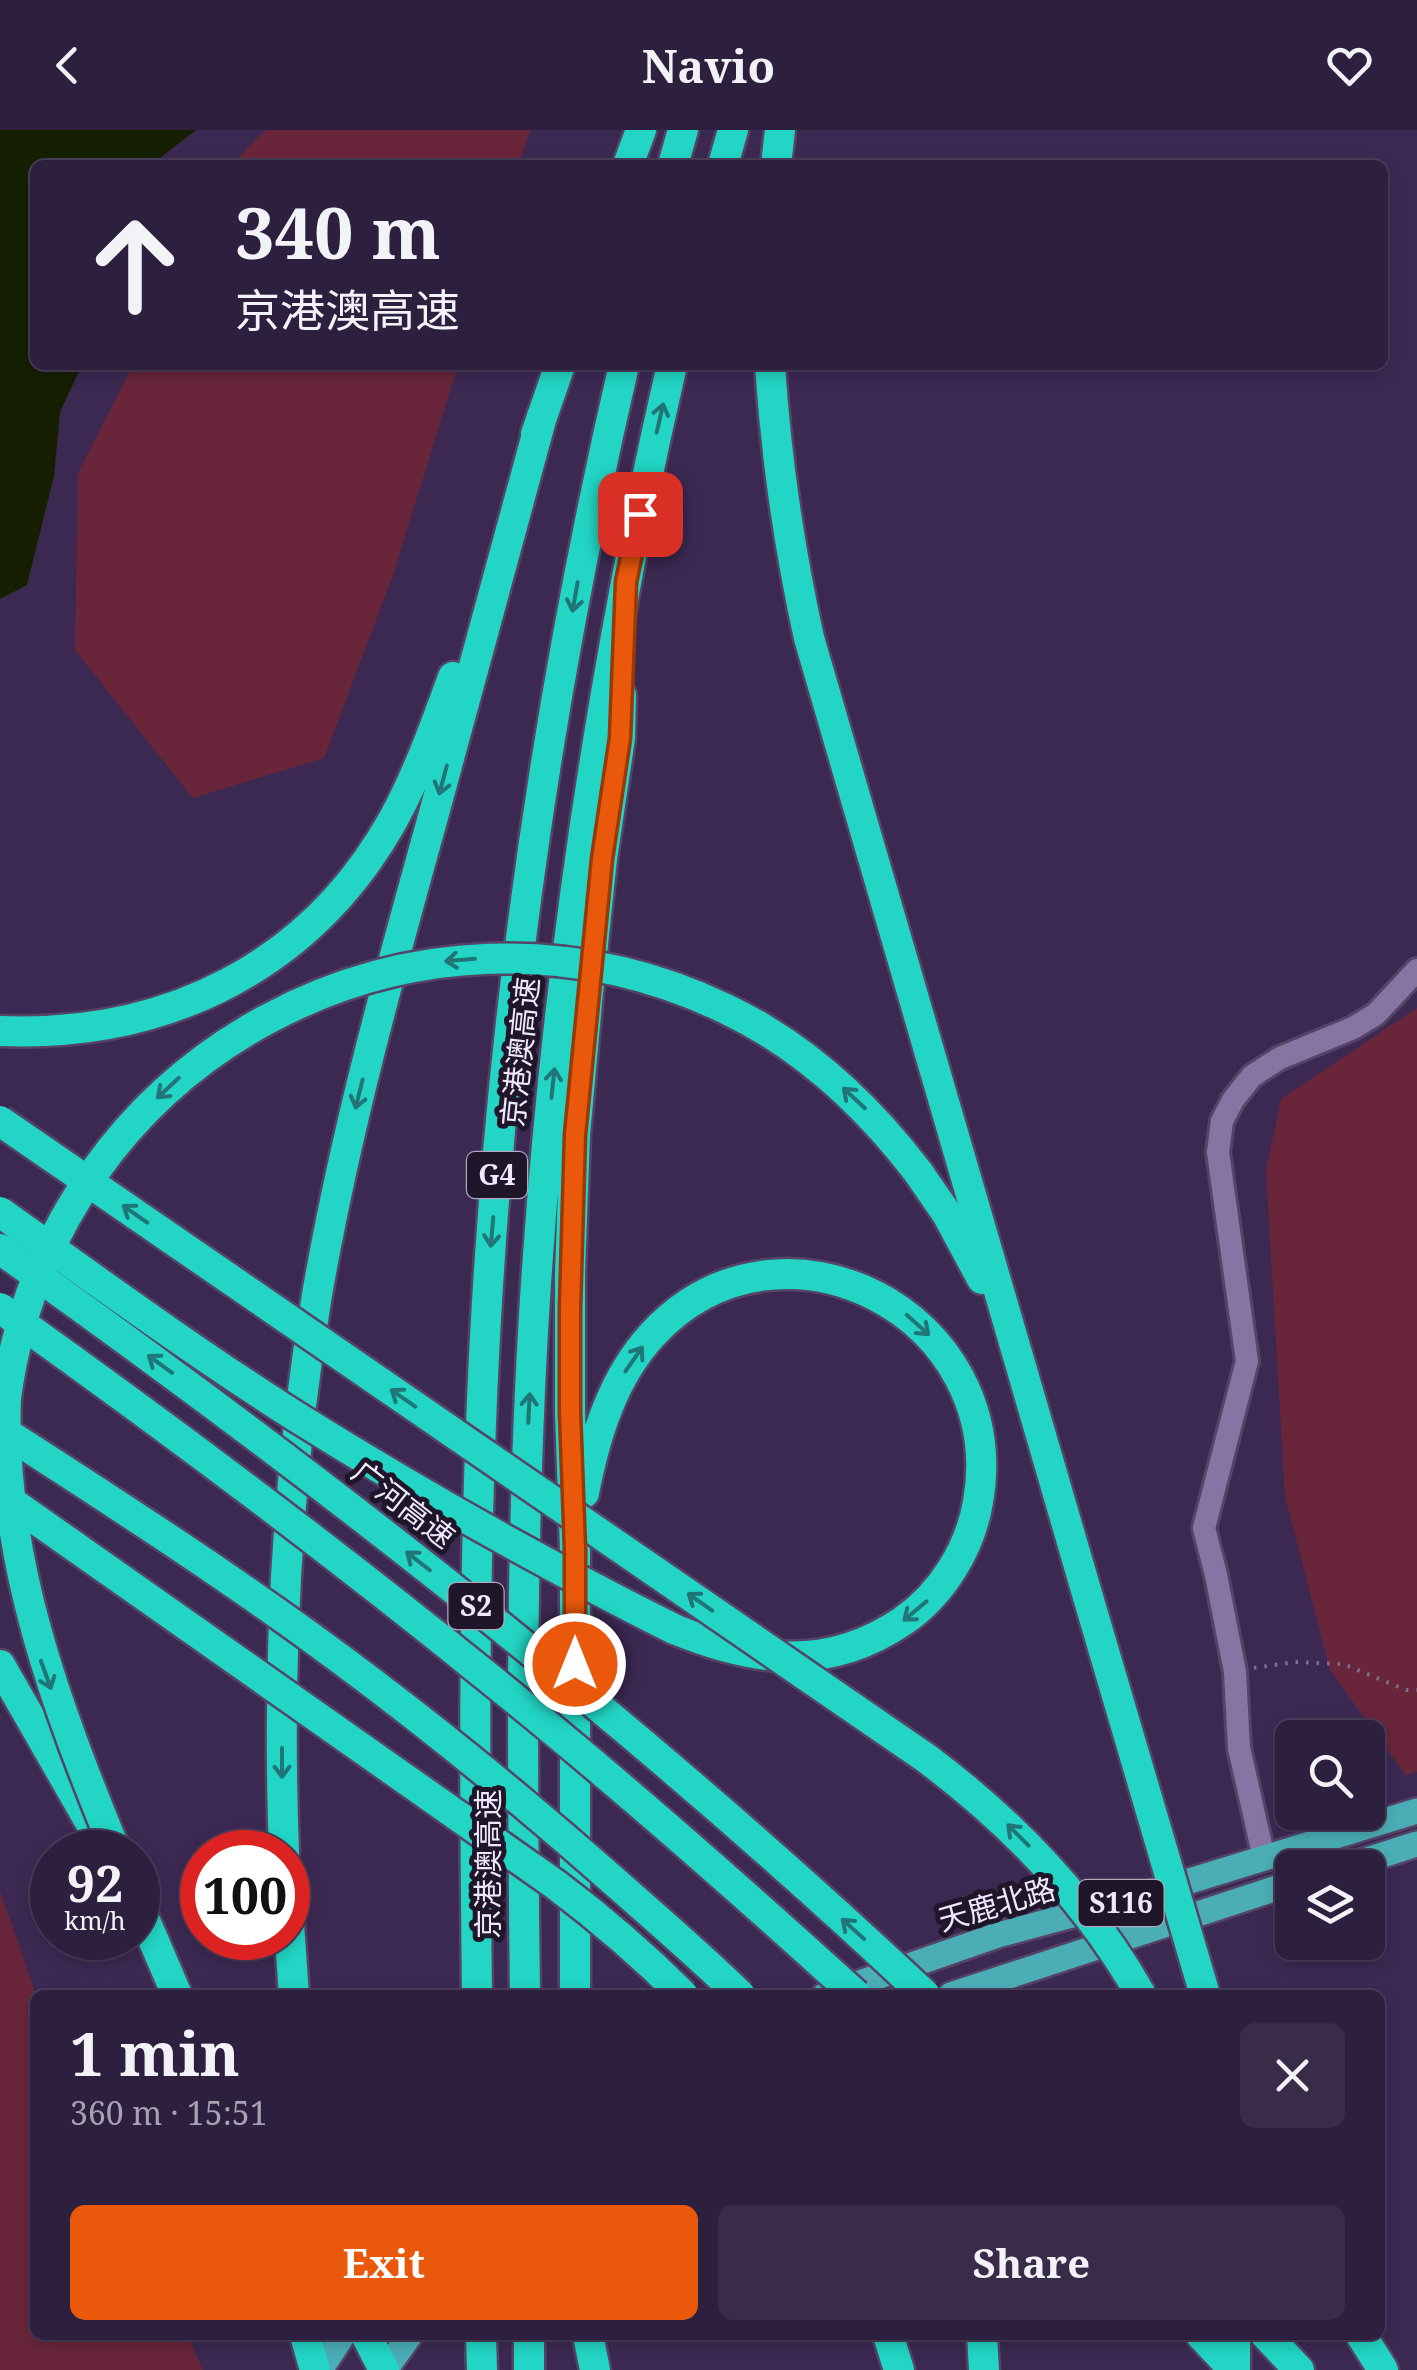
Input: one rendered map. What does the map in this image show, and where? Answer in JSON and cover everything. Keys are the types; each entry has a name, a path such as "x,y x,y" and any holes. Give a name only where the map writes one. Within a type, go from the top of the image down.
{"highway":[{"path":"630,160 640,130"},
{"path":"674,160 683,130"},
{"path":"724,160 732,130"},
{"path":"777,160 780,130"},
{"path":"0,1030 88,1028 143,1018 178,1006 275,954 355,878 411,783 450,684 558,370"},
{"name":"京港澳高速","path":"477,1990 477,1548 481,1408 500,1128 517,971 554,711 623,370"},
{"name":"京港澳高速","path":"524,1990 525,1549 536,1271 548,1132 567,955 601,719 671,370"},
{"path":"770,370 776,450 794,570 809,638 1204,1990"},
{"path":"284,1830 285,1593 296,1454 317,1297 356,1102 542,416"},
{"path":"575,1981 575,1550 570,1274 575,1135 598,897 620,738 626,582"},
{"path":"107,1830 41,1662 13,1567 2,1484 12,1359 53,1240 113,1146 180,1076 272,1015 362,978 472,959 528,958 610,969 664,984 728,1010 765,1030 833,1079 892,1138 946,1214 988,1290 1032,1403"},
{"path":"0,1121 966,1788 1003,1820 1071,1892 1138,1990"},
{"path":"0,1212 308,1424 480,1528 674,1629 721,1648 783,1658 820,1655 868,1642 910,1616 945,1580 969,1537 981,1488 980,1438 974,1414 954,1368 932,1338 904,1313 861,1288 813,1276 738,1282 683,1309 638,1352 613,1395 596,1441 575,1550"},
{"name":"广河高速","path":"0,1250 264,1442 520,1641 767,1851 920,1990"},
{"name":"S2","path":"0,1308 250,1490 476,1667 709,1863 850,1990"},
{"path":"0,1429 340,1658 528,1805 734,1990"},
{"path":"0,1494 556,1884 642,1954 678,1990"},
{"path":"0,1665 94,1830"},
{"path":"160,1957 174,1990"},
{"path":"160,1960 174,1990"},
{"path":"292,1960 294,1990"},
{"path":"306,2340 317,2370"},
{"path":"369,2340 384,2370"},
{"path":"529,2340 529,2370"},
{"path":"578,2340 578,2370"},
{"path":"589,2340 595,2370"},
{"path":"890,2340 899,2370"},
{"path":"982,2340 984,2370"},
{"path":"1206,2340 1234,2370"},
{"path":"1234,2370 1235,2340"},
{"path":"1271,2340 1298,2370"},
{"path":"1364,2340 1383,2370"}],"main road":[{"name":"天鹿北路","path":"839,1990 998,1935 1128,1900 1417,1811"},
{"path":"1385,1854 1417,1844"},
{"name":"S116","path":"966,1990 1275,1889"},
{"path":"1128,1900 1140,1932"},
{"path":"998,1935 1014,1974"},
{"path":"317,2370 339,2340"},
{"path":"384,2370 406,2340"}],"street":[{"path":"1264,1858 1239,1748 1235,1672 1204,1528 1247,1361 1218,1152 1222,1121 1252,1076 1280,1058 1353,1028 1376,1014 1417,970"}],"path":[{"path":"1235,1672 1295,1662 1343,1664 1406,1690 1417,1690"}],"shaded area":[{"path":"0,130 196,130 157,160 30,160 30,370 80,370 60,412 54,476 27,585 0,599"},
{"path":"266,130 530,130 521,160 238,160"},
{"path":"130,370 456,370 393,575 324,758 193,798 75,650 78,473"},
{"path":"1417,1008 1417,1771 1406,1776 1385,1747 1385,1720 1366,1720 1330,1670 1285,1496 1266,1171 1281,1099"},
{"path":"0,1891 34,1990 30,1990 30,2340 189,2340 203,2370 0,2370"}],"route":[{"path":"575,1664 570,1412 575,1135 602,859 620,738 626,582 640,514"}]}
